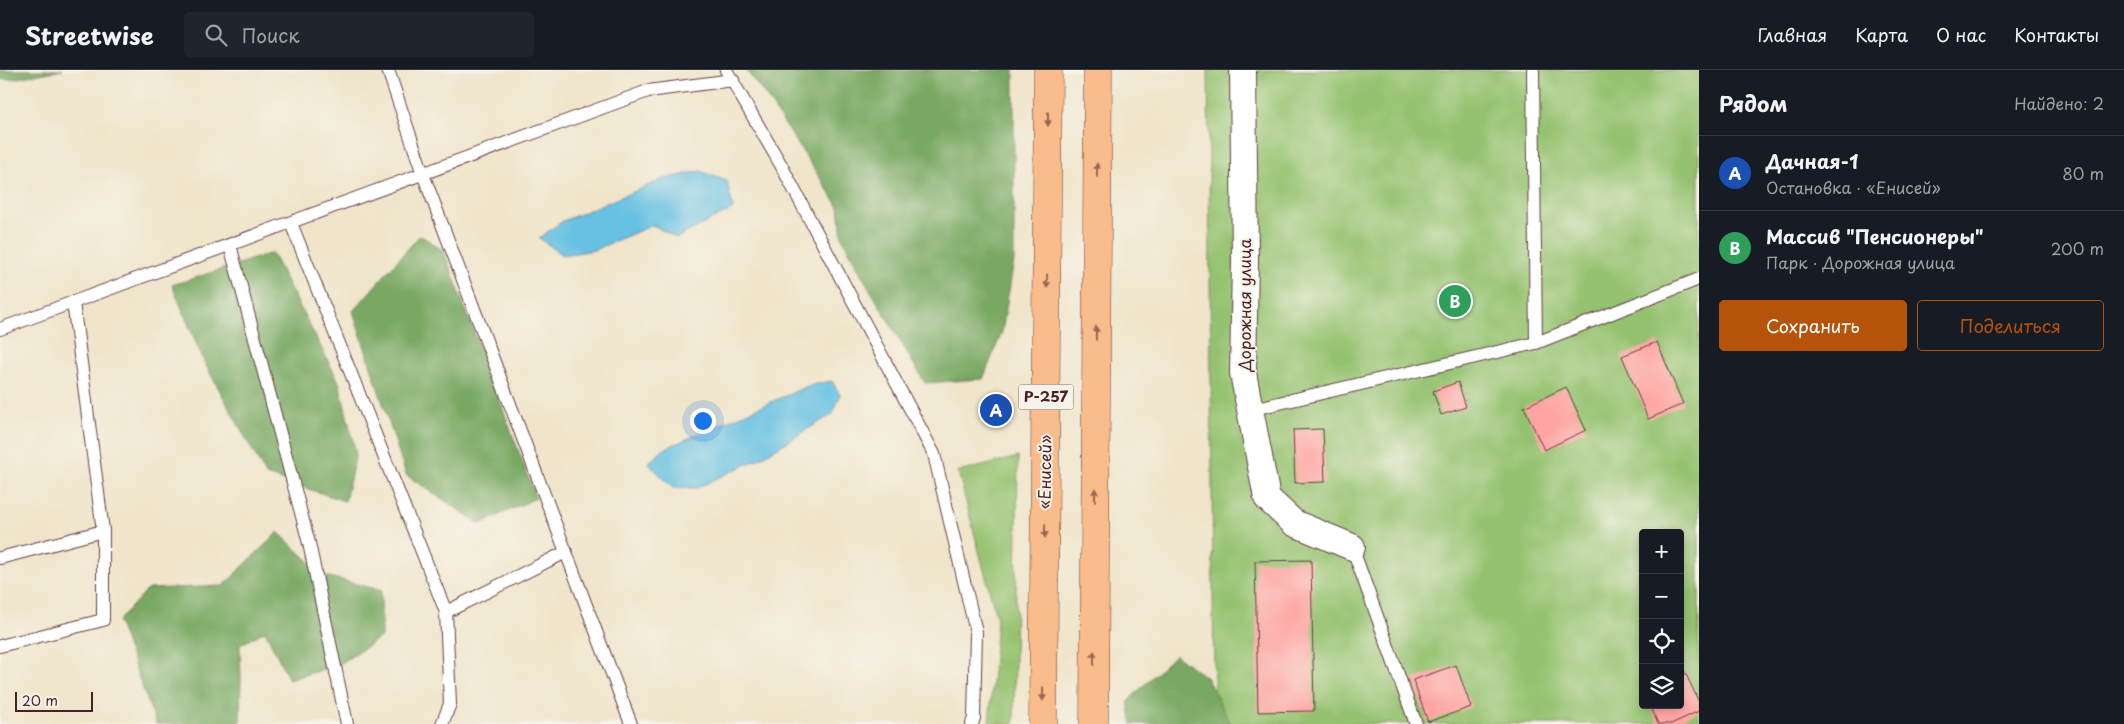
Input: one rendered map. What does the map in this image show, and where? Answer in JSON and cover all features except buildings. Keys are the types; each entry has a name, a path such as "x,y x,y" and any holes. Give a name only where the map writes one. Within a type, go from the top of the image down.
{"highway":[{"name":"«Енисей»","path":"1043,724 1048,70"},
{"name":"Р-257","path":"1094,724 1098,70"}],"street":[{"name":"Дорожная улица","path":"1243,70 1245,260 1243,373 1267,498 1294,523 1352,547"}],"lane":[{"path":"388,70 423,174 631,724"},
{"path":"1533,70 1536,343"},
{"path":"0,329 648,92 730,75 781,164 934,454 976,632 974,718 972,724"},
{"path":"291,223 446,612 450,704 442,724"},
{"path":"230,245 309,543 347,724"},
{"path":"1250,410 1536,343 1699,279"},
{"path":"0,646 103,620 103,531 73,302"},
{"path":"0,558 103,531"},
{"path":"1352,547 1416,724"},
{"path":"446,612 566,552"}],"green space":[{"path":"0,70 63,70 11,79 0,79"},
{"path":"746,70 1014,70 1014,261 1002,332 983,379 925,383 842,238 839,207 768,99"},
{"path":"1208,70 1699,70 1699,724 1230,724 1214,695"},
{"path":"420,235 444,251 536,498 480,524 406,475 353,311"},
{"path":"272,253 339,382 356,454 345,501 266,475 204,362 172,285"},
{"path":"1018,457 1014,724 989,724 997,619 958,472"},
{"path":"278,532 325,576 381,590 382,636 340,664 289,680 265,631 240,645 240,724 156,724 118,621 148,589 223,586"},
{"path":"1175,655 1206,677 1231,724 1132,724 1128,701"}],"water":[{"path":"700,171 727,181 733,209 676,238 653,225 594,250 563,255 539,238 563,221 664,179"},
{"path":"832,381 840,395 833,414 760,458 697,488 673,488 648,463 666,448 810,385"}],"place":[{"name":"Массив \"Пенсионеры\"","path":"1455,301"},
{"name":"Дачная-1","path":"996,410"}]}
